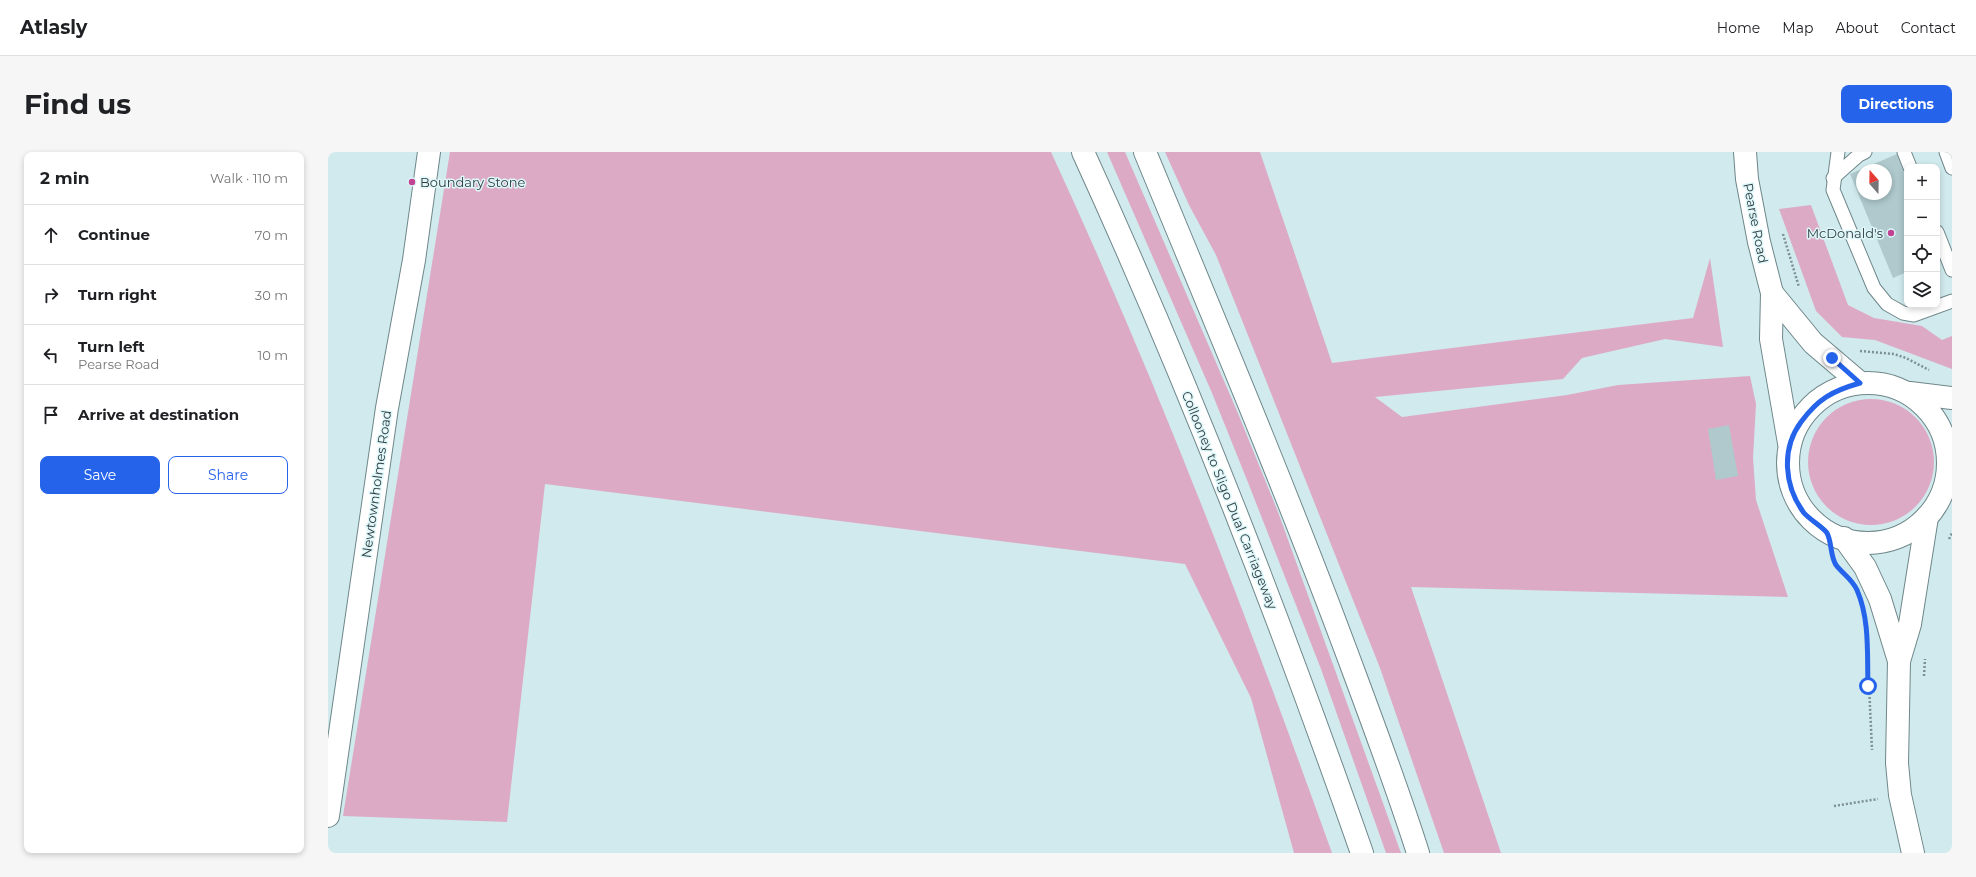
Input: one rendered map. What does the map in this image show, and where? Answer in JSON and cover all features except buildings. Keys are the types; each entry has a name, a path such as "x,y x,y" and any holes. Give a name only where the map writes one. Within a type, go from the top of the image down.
{"main road":[{"name":"Newtownholmes Road","path":"328,816 387,408 414,260 429,152"},
{"name":"Collooney to Sligo Dual Carriageway","path":"1083,152 1110,211 1258,567 1362,853"},
{"path":"1145,152 1250,406 1330,607 1402,804 1418,853"},
{"name":"Pearse Road","path":"1745,152 1747,179 1759,242 1772,293 1771,339 1789,444"},
{"name":"Pearse Road","path":"1772,293 1813,343 1860,383"},
{"path":"1910,393 1932,412 1946,438 1951,465 1943,494 1927,517 1912,529 1894,537 1876,541 1844,538 1827,532 1817,526 1804,513 1794,496 1787,467 1789,444 1796,429 1812,408 1821,400 1842,388 1860,383 1886,384 1910,393 1952,398"},
{"path":"1913,853 1900,795 1897,763 1899,661 1910,624 1927,517"},
{"path":"1844,538 1865,567 1880,599 1899,661"}],"lane":[{"path":"1838,152 1833,178 1833,190 1874,288 1887,304 1903,313 1914,315 1952,301"},
{"path":"1833,178 1859,155 1865,152"},
{"path":"1904,152 1909,164"},
{"path":"1946,152 1952,168"},
{"path":"1939,236 1952,270"}],"path":[{"path":"1781,228 1799,288"},
{"path":"1854,349 1865,352 1894,354 1906,358 1934,373"},
{"path":"1867,639 1872,754"},
{"path":"1834,806 1900,795"}],"shaded area":[{"path":"450,152 1051,152 1128,325 1164,412 1234,587 1332,853 1294,853 1251,698 1185,564 545,484 507,822 343,816"},
{"path":"1107,152 1125,152 1237,411 1278,512 1401,853 1386,853 1321,669 1249,485 1212,393"},
{"path":"1165,152 1260,152 1332,363 1693,318 1710,258 1723,347 1665,339 1582,358 1563,379 1375,397 1402,417 1567,395 1618,385 1750,376 1756,404 1753,458 1756,500 1788,597 1411,587 1501,853 1444,853 1380,668 1263,373 1216,255 1189,205"},
{"path":"1811,205 1848,305 1874,318 1922,326 1942,340 1952,336 1952,369 1875,340 1842,337 1816,311 1779,209"},
{"path":"1871,399 1895,404 1906,410 1919,422 1929,438 1934,462 1929,486 1923,497 1911,510 1895,520 1871,525 1847,520 1836,514 1823,502 1813,486 1808,462 1813,438 1819,427 1831,414 1847,404"}],"place":[{"name":"Boundary Stone","path":"412,182"},
{"name":"McDonald's","path":"1891,233"}],"route":[{"path":"1832,358 1860,383 1842,388 1826,396 1812,408 1796,429 1789,444 1787,467 1794,496 1804,513 1817,526 1827,532 1835,564 1851,579 1862,603 1867,639 1868,686"}]}
